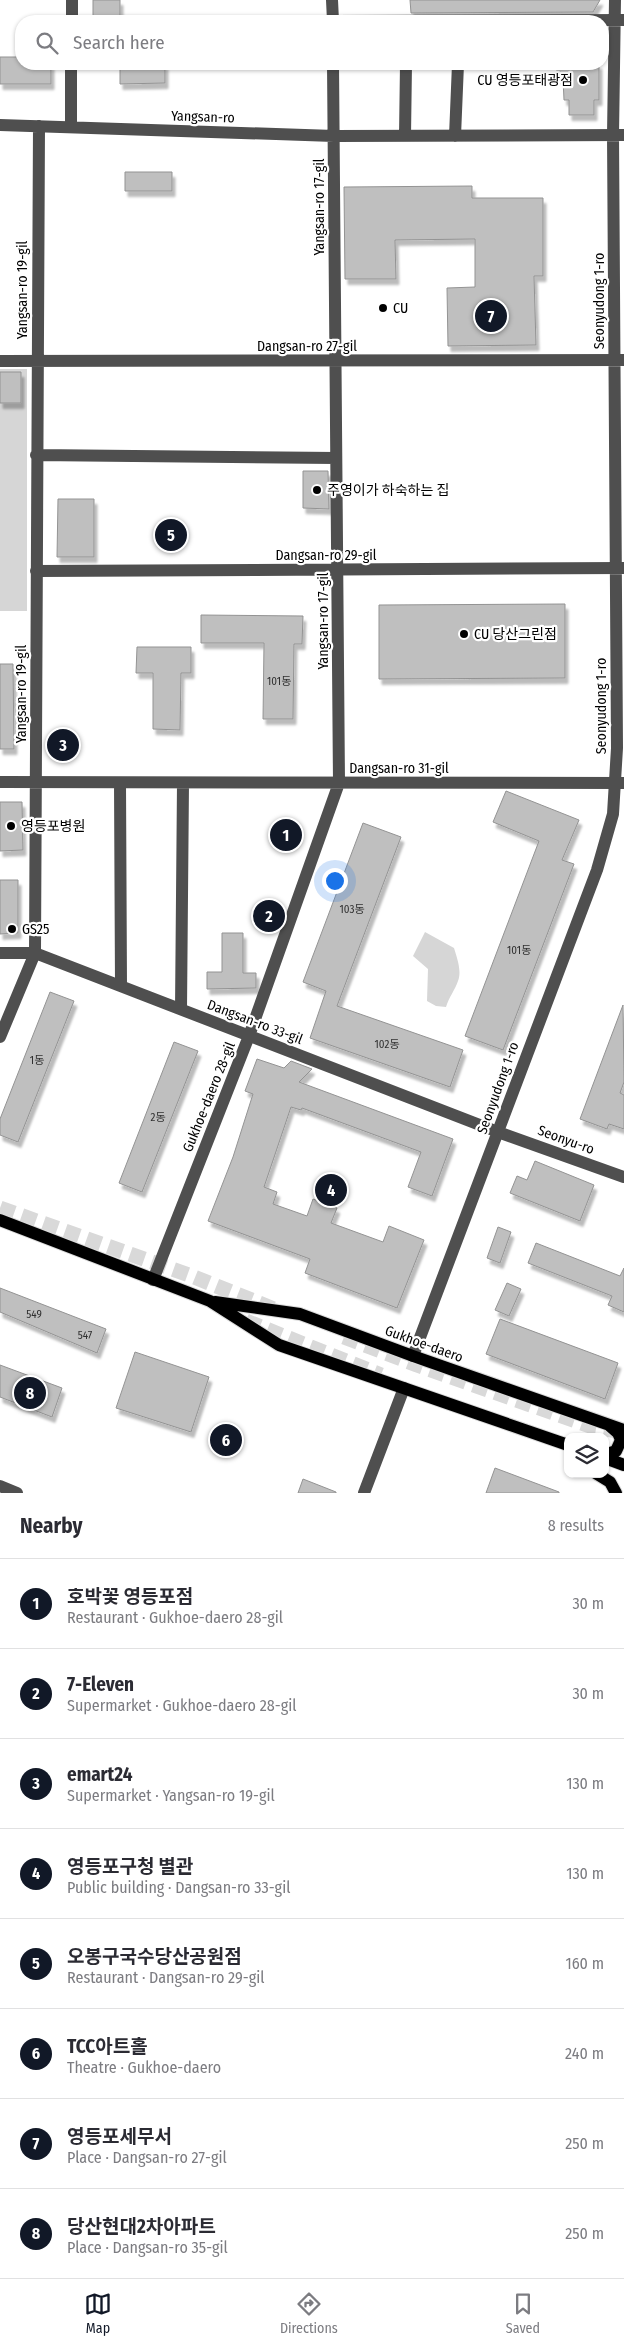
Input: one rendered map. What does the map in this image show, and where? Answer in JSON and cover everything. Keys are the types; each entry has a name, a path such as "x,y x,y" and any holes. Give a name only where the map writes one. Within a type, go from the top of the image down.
{"main road":[{"name":"Gukhoe-daero","path":"0,1220 210,1301 300,1314 624,1430"},
{"name":"Gukhoe-daero","path":"210,1301 279,1345 564,1444"},
{"path":"609,1454 616,1451 621,1440 618,1433 610,1426"},
{"path":"609,1458 624,1464"},
{"path":"604,1478 610,1482 616,1493"}],"street":[{"path":"72,0 72,15"},
{"path":"332,0 333,15"},
{"name":"Seonyudong 1-ro","path":"413,1356 597,870 613,814 619,783 617,748 620,568 619,20 615,0"},
{"path":"70,127 72,70"},
{"name":"Yangsan-ro 17-gil","path":"333,70 339,783"},
{"path":"405,136 406,70"},
{"path":"456,136 458,70"},
{"name":"Yangsan-ro","path":"0,126 334,136 619,135"},
{"name":"Yangsan-ro 19-gil","path":"35,953 38,126"},
{"name":"Dangsan-ro 27-gil","path":"0,361 336,362 619,360"},
{"path":"36,455 336,458"},
{"name":"Dangsan-ro 29-gil","path":"36,571 337,571 620,568"},
{"name":"Dangsan-ro 31-gil","path":"0,782 619,783"},
{"path":"120,783 121,986"},
{"path":"181,1009 183,783"},
{"name":"Gukhoe-daero 28-gil","path":"153,1280 249,1036 339,783"},
{"name":"Dangsan-ro 33-gil","path":"0,952 35,953 498,1132"},
{"path":"0,1037 35,953"},
{"name":"Seonyu-ro","path":"498,1132 624,1177"},
{"path":"364,1493 404,1388"},
{"path":"0,1486 18,1493"}],"shaded area":[{"path":"0,369 27,369 27,611 0,611"},
{"path":"425,932 454,948 458,960 459,977 446,1007 436,1006 427,1001 428,969 413,956"}],"building":[{"path":"93,0 120,0 120,15 93,15"},
{"path":"410,0 600,0 593,12 411,13"},
{"path":"0,57 15,57 15,70 51,70 51,84 0,84"},
{"path":"120,70 165,70 165,83 120,84"},
{"path":"557,70 599,70 599,100 594,100 594,115 569,115 569,100 564,100 563,78 557,78"},
{"path":"125,172 172,172 172,191 125,191"},
{"path":"472,186 472,198 543,198 543,276 534,276 536,345 448,346 447,288 475,287 475,239 395,240 396,279 345,279 344,187"},
{"path":"0,372 21,372 21,403 0,403"},
{"name":"주영이가 하숙하는 집","path":"303,471 328,471 329,509 303,508"},
{"path":"58,499 94,499 94,557 57,557"},
{"path":"565,604 565,678 379,679 379,605"},
{"path":"201,615 303,616 302,644 294,644 293,719 263,719 264,643 201,643"},
{"path":"137,647 191,647 191,673 181,673 180,730 153,729 153,673 136,673"},
{"path":"0,664 13,664 14,749 0,749"},
{"path":"506,791 579,820 562,860 574,864 503,1050 465,1036 539,841 493,822"},
{"name":"영등포병원","path":"0,802 22,802 23,850 0,851"},
{"path":"363,823 401,837 337,1006 463,1050 450,1087 310,1038 326,991 303,982"},
{"path":"0,880 18,880 18,933 0,934"},
{"path":"222,933 243,933 243,973 256,973 256,988 207,989 207,972 222,972"},
{"path":"50,992 74,1001 18,1142 0,1135 0,1119"},
{"path":"623,1005 624,1082 620,1093 624,1095 624,1129 609,1124 607,1129 580,1119"},
{"path":"174,1042 198,1051 142,1192 119,1183"},
{"path":"257,1059 284,1068 291,1061 312,1069 299,1082 453,1139 432,1196 408,1187 421,1152 302,1108 301,1110 291,1107 264,1187 277,1192 273,1204 307,1216 313,1199 337,1208 331,1223 383,1242 389,1226 424,1240 397,1308 305,1273 310,1259 208,1221 233,1157 253,1094 245,1091"},
{"path":"535,1161 594,1185 580,1221 510,1193 517,1176 527,1180"},
{"path":"498,1227 511,1232 500,1263 487,1258"},
{"path":"536,1243 620,1276 624,1268 624,1312 608,1305 612,1296 528,1263"},
{"path":"507,1283 521,1289 509,1316 495,1310"},
{"path":"0,1288 106,1329 97,1353 0,1312"},
{"path":"500,1319 618,1363 605,1399 486,1354"},
{"path":"135,1352 209,1377 191,1432 116,1408"},
{"path":"0,1365 62,1388 52,1417 0,1397"},
{"path":"495,1468 559,1492 559,1493 486,1493"},
{"path":"303,1479 336,1492 336,1493 298,1493"}],"tunnel":[{"path":"0,1208 189,1275 274,1309"},
{"path":"246,1321 381,1375"},
{"path":"344,1337 417,1365 593,1427 618,1431"}],"place":[{"name":"CU 영등포태광점","path":"583,80"},
{"name":"CU","path":"383,308"},
{"name":"영등포세무서","path":"491,316"},
{"name":"주영이가 하숙하는 집","path":"317,490"},
{"name":"오봉구국수당산공원점","path":"171,535"},
{"name":"CU 당산그린점","path":"464,634"},
{"name":"emart24","path":"63,745"},
{"name":"영등포병원","path":"11,826"},
{"name":"호박꽃 영등포점","path":"286,835"},
{"name":"7-Eleven","path":"269,916"},
{"name":"GS25","path":"12,929"},
{"name":"영등포구청 별관","path":"331,1190"},
{"name":"당산현대2차아파트","path":"30,1393"},
{"name":"TCC아트홀","path":"226,1440"}]}
